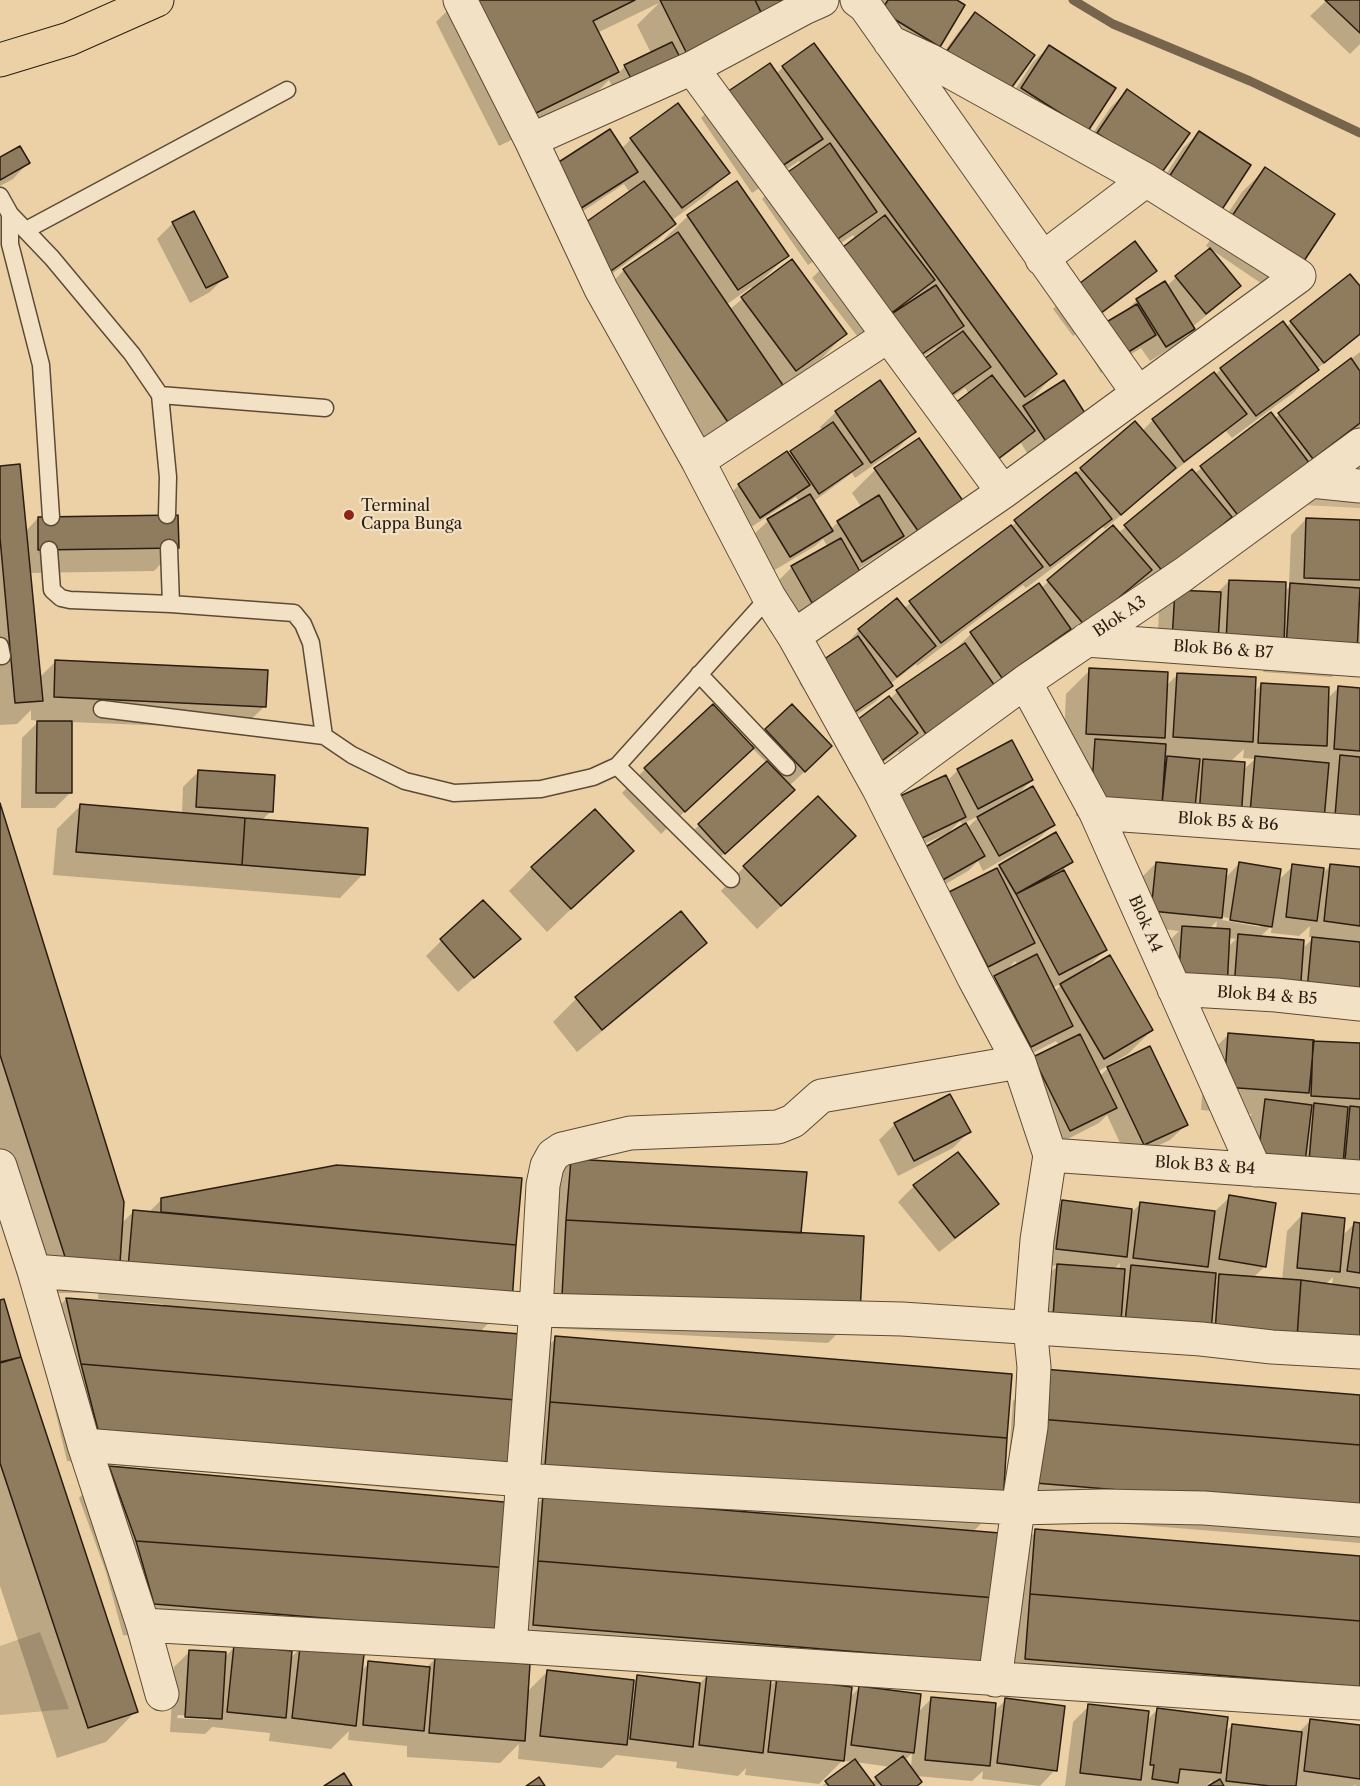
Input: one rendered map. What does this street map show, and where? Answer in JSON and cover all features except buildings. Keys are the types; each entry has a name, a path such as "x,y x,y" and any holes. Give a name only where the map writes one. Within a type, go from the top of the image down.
{"highway":[{"path":"0,60 69,39 157,0"}],"street":[{"path":"460,0 531,140 601,289 698,461 769,597 794,636 879,789 1019,1062 1050,1155 1037,1240 1030,1327 1034,1367 1031,1427 995,1680"},
{"path":"531,140 692,68 822,0"},
{"path":"857,0 865,6 1138,393"},
{"path":"794,636 1003,492 1310,269 931,61 890,42"},
{"path":"692,68 1003,492"},
{"path":"1042,259 1146,180"},
{"path":"698,461 888,336"},
{"name":"Blok A3","path":"879,789 1025,682 1184,574 1360,445"},
{"path":"1311,481 1360,486"},
{"name":"Blok B6 & B7","path":"1086,640 1360,660"},
{"name":"Blok A4","path":"1025,682 1096,813 1255,1170"},
{"name":"Blok B5 & B6","path":"1096,813 1360,832"},
{"name":"Blok B4 & B5","path":"1174,989 1276,995 1360,1004"},
{"path":"510,1646 536,1311 543,1185 547,1166 553,1155 562,1149 630,1133 778,1127 793,1121 821,1096 1019,1062"},
{"name":"Blok B3 & B4","path":"1050,1155 1360,1177"},
{"path":"0,1166 34,1271 84,1445 143,1625 162,1694"},
{"path":"34,1271 536,1311 902,1319 1360,1352"},
{"path":"84,1445 523,1480 1018,1508 1103,1506 1204,1508 1360,1520"},
{"path":"143,1625 510,1646 1360,1704"}],"lane":[{"path":"26,230 287,90"},
{"path":"0,196 10,214 52,258 132,354 160,395 168,477 167,514"},
{"path":"10,214 9,244 41,365 51,517"},
{"path":"160,395 325,408"},
{"path":"169,548 171,604"},
{"path":"49,550 52,590 54,594 70,600 171,604 288,612 297,615 308,632 311,643 324,736"},
{"path":"102,709 324,736 352,755 405,781 454,793 541,789 593,777 617,766 769,597"},
{"path":"699,674 787,767"},
{"path":"617,766 731,879"}],"shaded area":[{"path":"1360,465 1360,508 1303,505"},
{"path":"40,1632 69,1709 0,1715 0,1646"}],"waterway":[{"path":"1073,0 1113,24 1250,81 1360,133"}],"place":[{"name":"Terminal Cappa Bunga","path":"349,515"}]}
